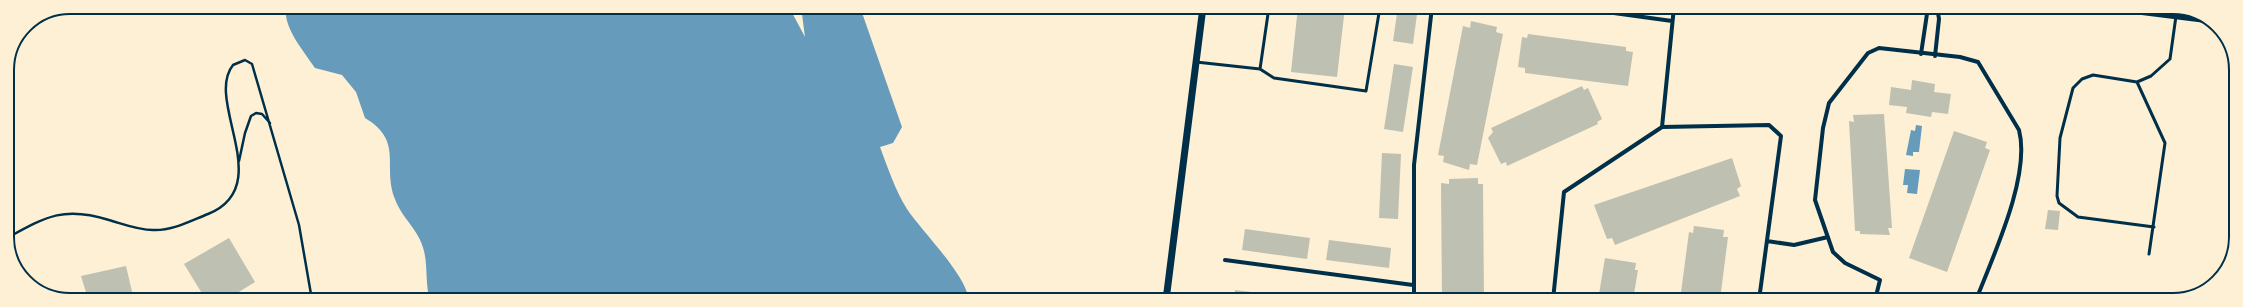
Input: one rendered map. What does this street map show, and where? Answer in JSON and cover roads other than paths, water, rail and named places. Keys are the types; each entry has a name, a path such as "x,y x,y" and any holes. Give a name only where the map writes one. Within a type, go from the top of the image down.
{"street":[{"path":"1167,293 1202,14"},
{"path":"1414,293 1414,165 1431,14"},
{"path":"1621,14 1672,21"},
{"path":"1662,127 1673,14"},
{"path":"1921,54 1927,14"},
{"path":"1935,56 1939,19 1938,14"},
{"path":"2158,14 2196,18"},
{"path":"1877,293 1880,280 1845,264 1833,252 1815,200 1823,128 1829,103 1868,53 1880,48 1935,56 1960,57 1978,62 2019,130 2022,141 2015,197 1979,293"},
{"path":"1554,293 1564,192 1662,127 1769,125 1781,136 1760,293"},
{"path":"1767,241 1794,245 1828,237"},
{"path":"1225,260 1413,285"}],"lane":[{"path":"1260,69 1268,14"},
{"path":"1196,62 1260,69 1274,78 1366,91 1379,14"},
{"path":"2154,227 2078,217 2059,203 2057,196 2060,138 2072,88 2082,80 2093,75 2137,82 2151,76 2170,59 2176,16"},
{"path":"2137,82 2165,143 2149,254"}],"water":[{"path":"793,14 805,37 802,14 862,14 902,127 893,143 880,147 892,179 907,209 952,266 967,293 428,293 426,263 422,243 395,199 390,176 390,155 384,136 377,127 365,118 356,92 342,75 315,68 295,39 286,15"},
{"path":"1916,125 1922,126 1919,152 1913,152 1913,156 1906,155 1911,130 1915,131"},
{"path":"1905,169 1920,170 1917,194 1907,193 1908,185 1903,185"}]}
